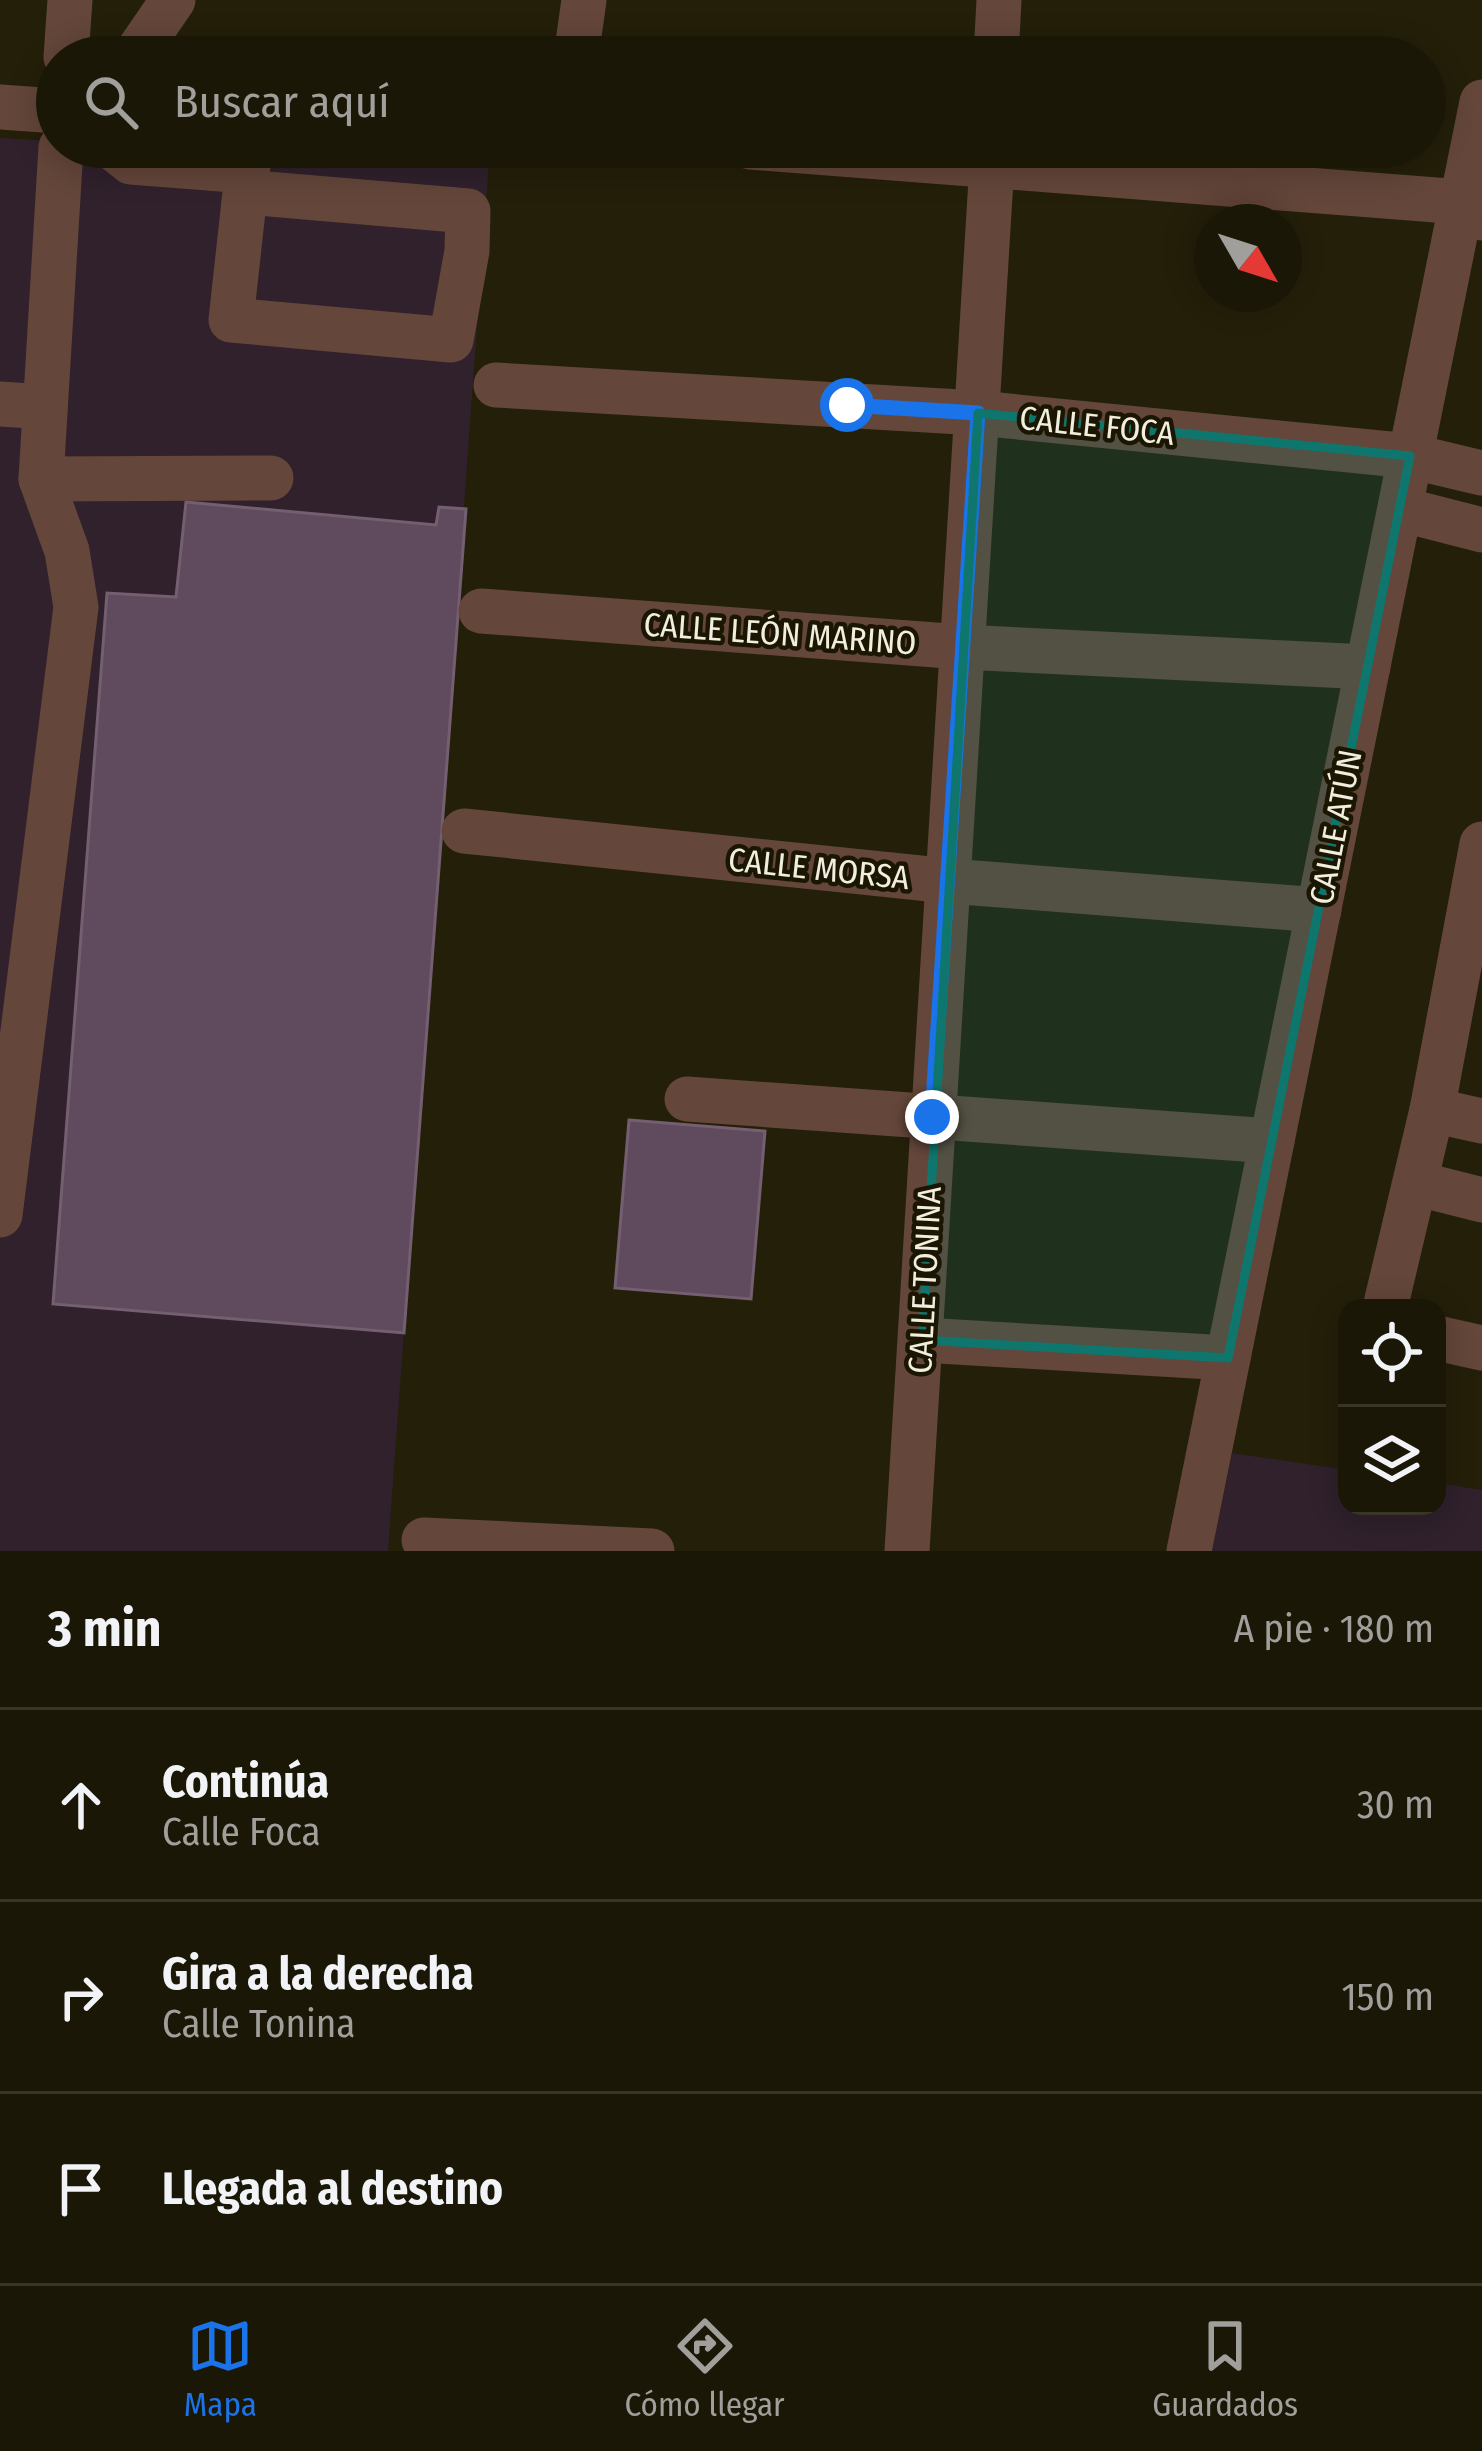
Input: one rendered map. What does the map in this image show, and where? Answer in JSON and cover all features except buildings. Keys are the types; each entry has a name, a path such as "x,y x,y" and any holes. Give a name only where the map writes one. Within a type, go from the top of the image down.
{"street":[{"path":"67,36 70,0"},
{"path":"148,36 173,0"},
{"path":"579,36 584,0"},
{"path":"998,36 999,0"},
{"name":"CALLE ATÚN","path":"1189,1551 1410,455 1472,210 1482,102"},
{"path":"0,107 36,110"},
{"path":"2,1189 76,607 67,551 41,478 60,168"},
{"name":"CALLE TONINA","path":"907,1551 991,168"},
{"path":"1099,168 1472,210"},
{"path":"247,170 468,211 451,340 231,320 247,170"},
{"name":"CALLE FOCA","path":"496,385 978,413 1410,455 1482,473"},
{"path":"0,404 45,407"},
{"path":"41,478 271,478"},
{"path":"1400,509 1482,530"},
{"name":"CALLE LEÓN MARINO","path":"481,610 962,646 1368,668"},
{"name":"CALLE MORSA","path":"464,831 949,881 1318,910"},
{"path":"1387,1299 1432,1111 1482,844"},
{"path":"687,1099 1272,1141"},
{"path":"1432,1111 1482,1121"},
{"path":"1415,1183 1482,1199"},
{"path":"922,1340 1228,1358"},
{"path":"1446,1340 1482,1348"},
{"path":"424,1540 652,1551"}],"highlighted area":[{"path":"978,413 1410,456 1228,1358 922,1340"}],"shaded area":[{"path":"0,138 36,140 36,168 489,168 388,1551 0,1551"},
{"path":"1232,1453 1338,1469 1338,1515 1446,1515 1446,1484 1482,1490 1482,1551 1212,1551"}],"route":[{"path":"847,405 978,413 932,1117"}]}
